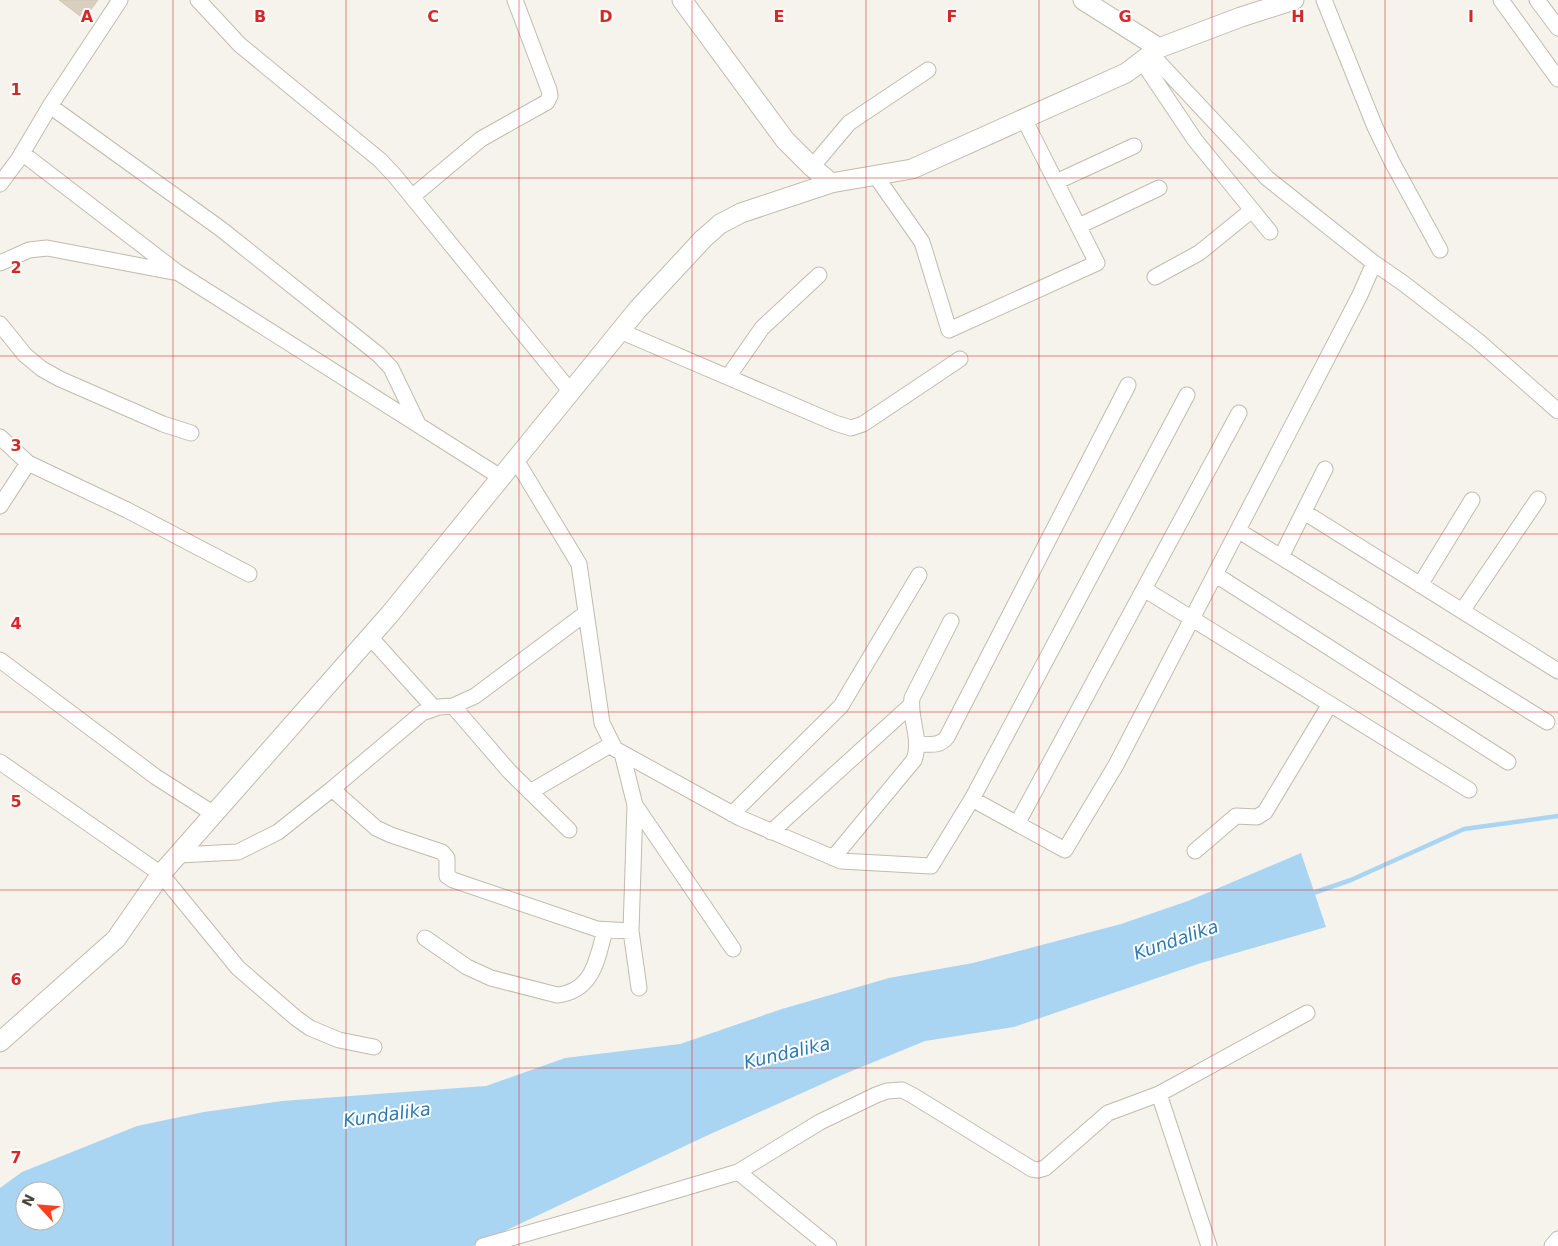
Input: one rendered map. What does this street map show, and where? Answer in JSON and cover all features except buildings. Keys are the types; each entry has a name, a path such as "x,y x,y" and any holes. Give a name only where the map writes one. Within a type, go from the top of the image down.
{"street":[{"path":"0,184 120,0"},
{"path":"198,0 240,45 380,160 413,196 567,397"},
{"path":"413,196 481,139 547,102 550,96 549,90 515,0"},
{"path":"682,0 785,140 812,168 831,183"},
{"path":"1083,0 1151,54 1267,178 1374,263 1478,341 1558,411"},
{"path":"0,1042 116,939 160,874 370,638 548,422 638,309 703,239 720,224 741,213 831,183 912,168 1126,73 1151,54 1241,17 1290,0"},
{"path":"1324,0 1378,134 1440,250"},
{"path":"1501,0 1558,79"},
{"path":"1536,0 1558,28"},
{"path":"1151,54 1195,140 1270,232"},
{"path":"812,168 849,122 928,70"},
{"path":"50,106 221,230 379,354 391,368 418,424"},
{"path":"875,175 922,242 949,330 1098,263 1024,118"},
{"path":"1056,182 1134,146"},
{"path":"22,152 177,272 502,478"},
{"path":"1079,226 1159,188"},
{"path":"1155,277 1199,253 1252,210"},
{"path":"0,263 29,250 47,248 177,272"},
{"path":"972,798 1065,850 1116,766 1239,531 1374,263"},
{"path":"728,378 762,328 819,275"},
{"path":"0,324 25,355 42,369 60,380 163,424 191,433"},
{"path":"620,332 835,423 851,428 863,424 960,359"},
{"path":"917,744 943,743 947,737 1128,385"},
{"path":"617,749 732,814 841,861 931,866 972,798 1187,395"},
{"path":"1017,824 1239,413"},
{"path":"0,437 28,463 127,510 250,574"},
{"path":"516,460 579,564 602,723 617,749 634,805 733,949"},
{"path":"0,506 28,463"},
{"path":"1281,557 1325,469"},
{"path":"1462,611 1538,499"},
{"path":"1420,585 1472,500"},
{"path":"1304,512 1558,671"},
{"path":"1239,531 1547,722"},
{"path":"1216,575 1508,762"},
{"path":"732,814 841,706 919,576"},
{"path":"1144,589 1469,790"},
{"path":"178,855 238,852 278,832 422,713 434,708 453,706 475,696 586,613"},
{"path":"833,858 910,766 917,753 911,705 914,692 951,622"},
{"path":"370,638 434,708"},
{"path":"0,660 150,773 214,814"},
{"path":"1195,851 1236,816 1257,817 1265,812 1330,704"},
{"path":"771,832 911,705"},
{"path":"453,706 509,771 569,830"},
{"path":"530,792 617,749"},
{"path":"0,762 160,874 238,968 296,1018 310,1028 339,1040 374,1047"},
{"path":"332,789 376,828 442,852 447,858 447,876 453,880 597,929 631,931"},
{"path":"634,805 631,931 639,988"},
{"path":"425,938 467,967 491,978 557,995 567,994 578,989 587,980 595,966 605,930"},
{"path":"483,1246 738,1172 820,1122 887,1091 902,1090 912,1095 1038,1170 1045,1168 1108,1113 1159,1094 1307,1013"},
{"path":"1159,1094 1209,1246"},
{"path":"738,1172 829,1246"},
{"path":"1552,1246 1558,1239"}],"water":[{"path":"1301,853 1326,927 1198,964 1014,1027 925,1041 842,1075 706,1136 473,1246 0,1246 0,1188 22,1172 137,1126 204,1112 282,1101 486,1086 565,1058 680,1044 782,1009 889,978 973,963 1121,924 1188,901"}],"waterway":[{"name":"Kundalika","path":"1310,894 1351,880 1464,829 1558,816"}]}
